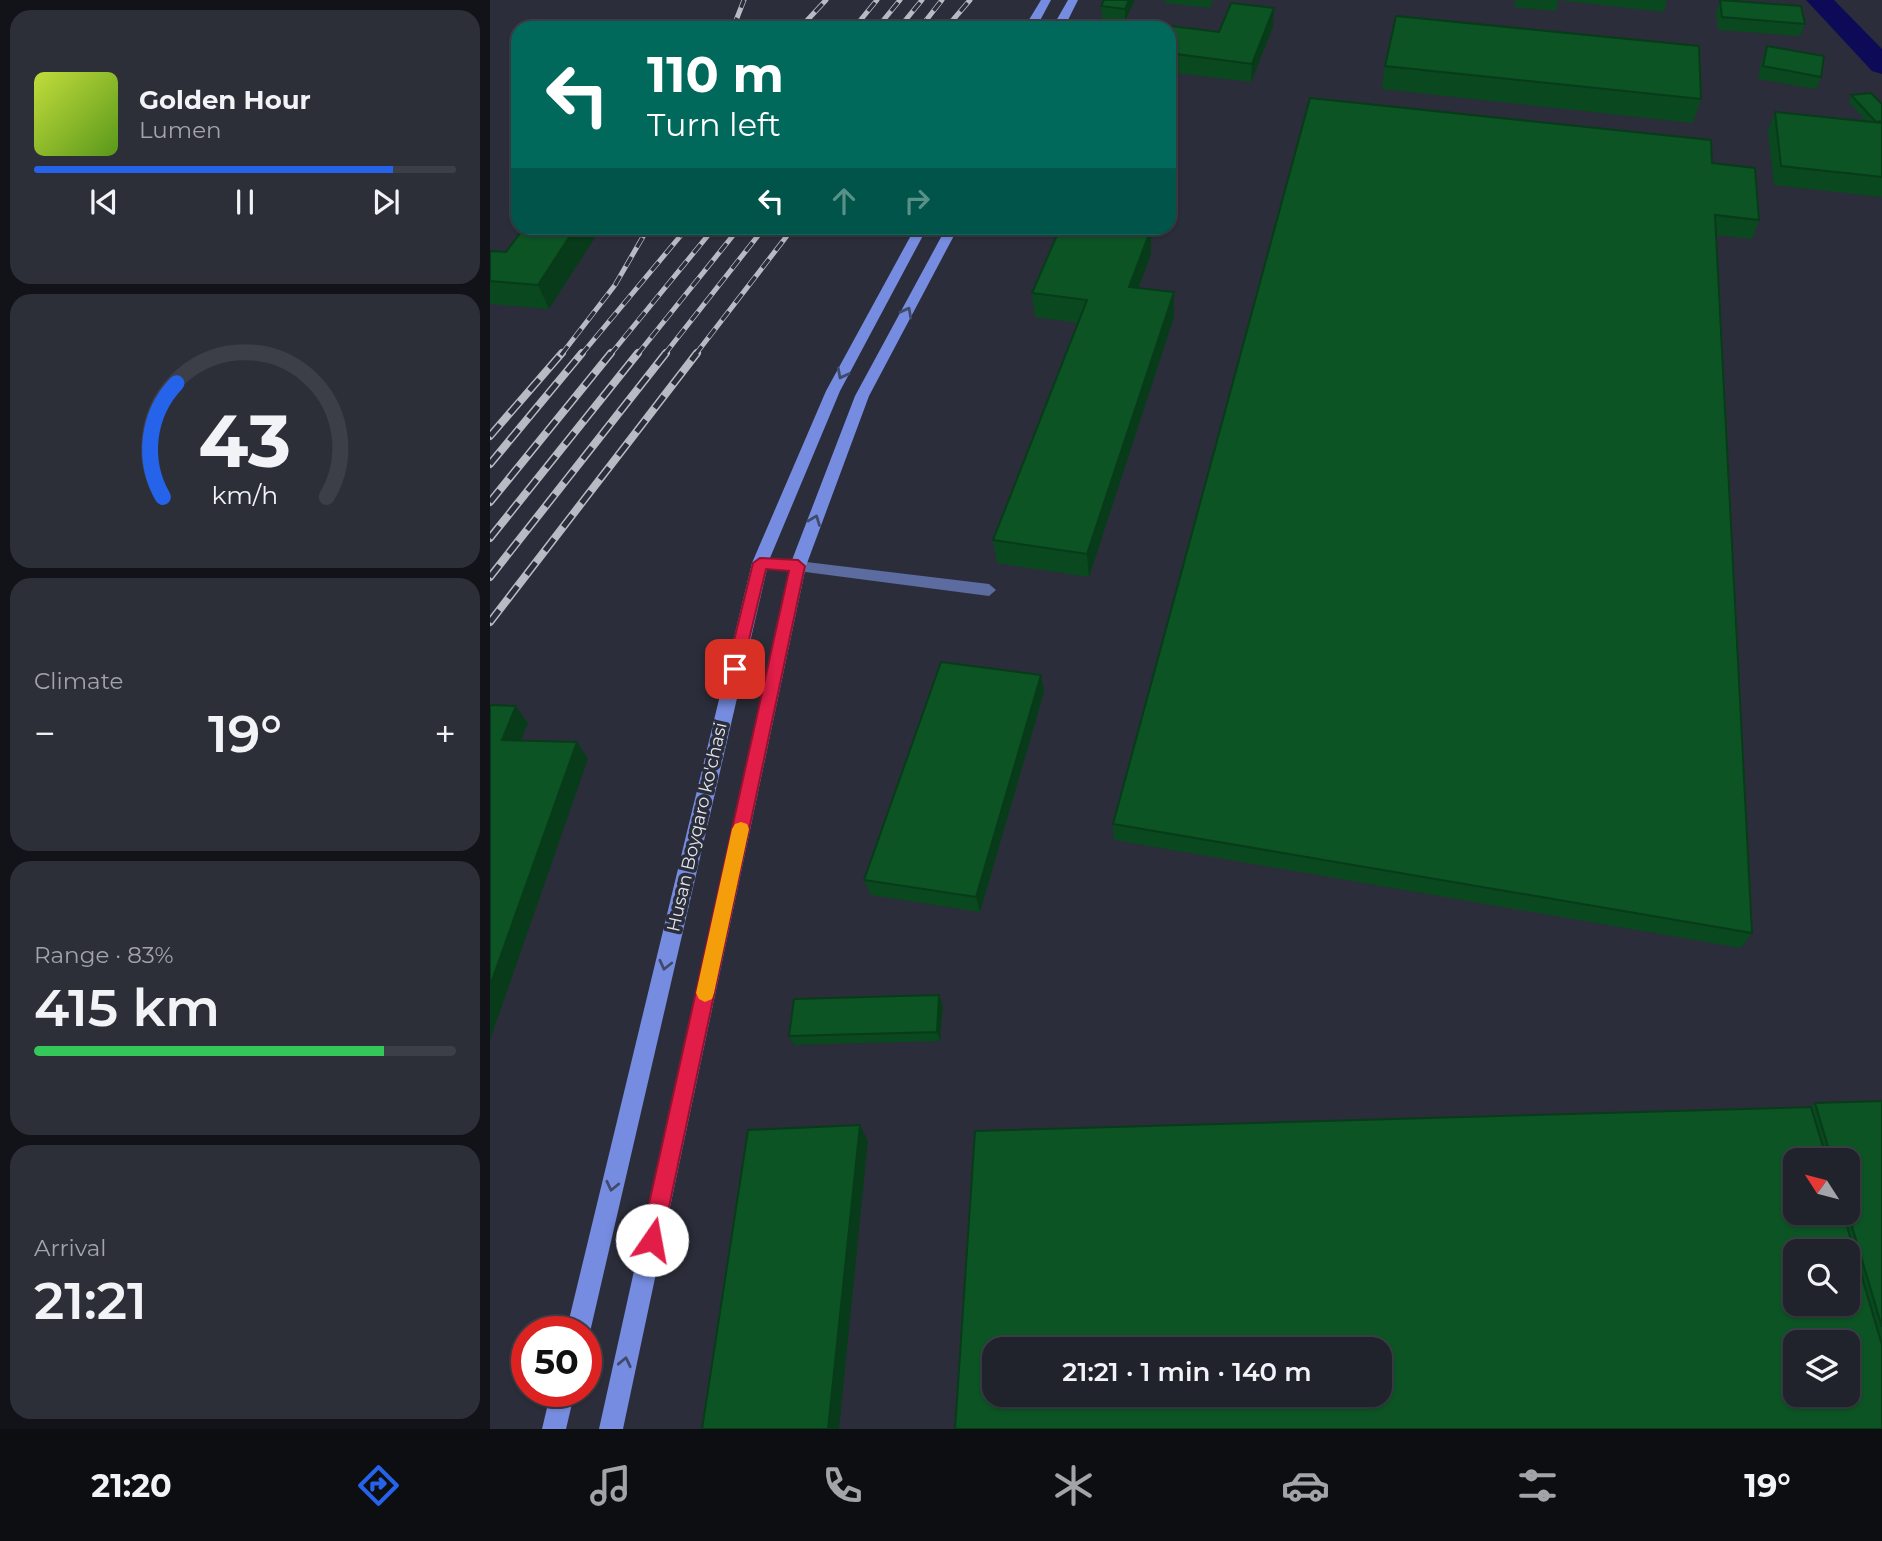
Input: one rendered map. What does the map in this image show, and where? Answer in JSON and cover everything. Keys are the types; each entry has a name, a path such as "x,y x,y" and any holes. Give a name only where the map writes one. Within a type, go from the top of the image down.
{"main road":[{"path":"1034,21 1046,0"},
{"path":"1062,21 1073,0"},
{"name":"Husan Boyqaro ko'chasi","path":"582,1316 760,563 833,391 917,235"},
{"path":"611,1429 798,566 862,396 948,235"},
{"path":"760,563 798,566"},
{"path":"554,1429 560,1407"}],"lane":[{"path":"798,566 989,590"}],"building":[{"path":"1104,0 1129,0 1125,9 1101,6"},
{"path":"1720,0 1801,6 1805,24 1722,17"},
{"path":"1231,3 1274,8 1252,64 1176,54 1176,27 1219,32"},
{"path":"1396,16 1699,46 1701,99 1385,66"},
{"path":"1767,46 1824,56 1821,77 1763,66"},
{"path":"1871,93 1882,104 1882,121 1876,122 1851,95"},
{"path":"1310,98 1711,140 1712,163 1755,168 1759,220 1715,215 1752,933 1113,824"},
{"path":"1775,112 1882,123 1882,177 1781,166"},
{"path":"519,235 570,235 538,285 490,281 490,251 506,252"},
{"path":"1057,235 1149,235 1129,287 1174,292 1087,554 993,540 1087,300 1032,293"},
{"path":"941,662 1041,675 976,897 864,880"},
{"path":"490,705 516,706 502,740 577,742 490,986"},
{"path":"939,995 937,1032 789,1036 794,999"},
{"path":"1882,1101 1882,1327 1860,1253 1860,1239 1856,1239 1852,1225 1860,1225 1860,1148 1828,1148 1815,1103"},
{"path":"1811,1107 1823,1148 1783,1148 1783,1225 1847,1225 1851,1239 1783,1239 1783,1316 1860,1316 1860,1271 1882,1345 1882,1429 955,1429 975,1131"},
{"path":"860,1125 828,1429 702,1429 748,1130"}],"waterway":[{"path":"1819,0 1882,65"}],"railway":[{"path":"736,21 744,0"},
{"path":"806,21 826,0"},
{"path":"860,21 877,0"},
{"path":"883,21 900,0"},
{"path":"905,21 922,0"},
{"path":"926,21 942,0"},
{"path":"952,21 970,0"},
{"path":"561,355 615,285 644,235"},
{"path":"581,355 681,235"},
{"path":"610,355 708,235"},
{"path":"637,355 733,235"},
{"path":"664,355 758,235"},
{"path":"695,355 788,235"},
{"path":"490,436 562,353"},
{"path":"490,464 582,353"},
{"path":"490,502 611,353"},
{"path":"490,538 638,353"},
{"path":"490,577 666,353"},
{"path":"490,622 697,353"}],"slow traffic":[{"path":"705,993 741,829"}],"route":[{"path":"652,1240 798,566 760,563 735,669"}]}
